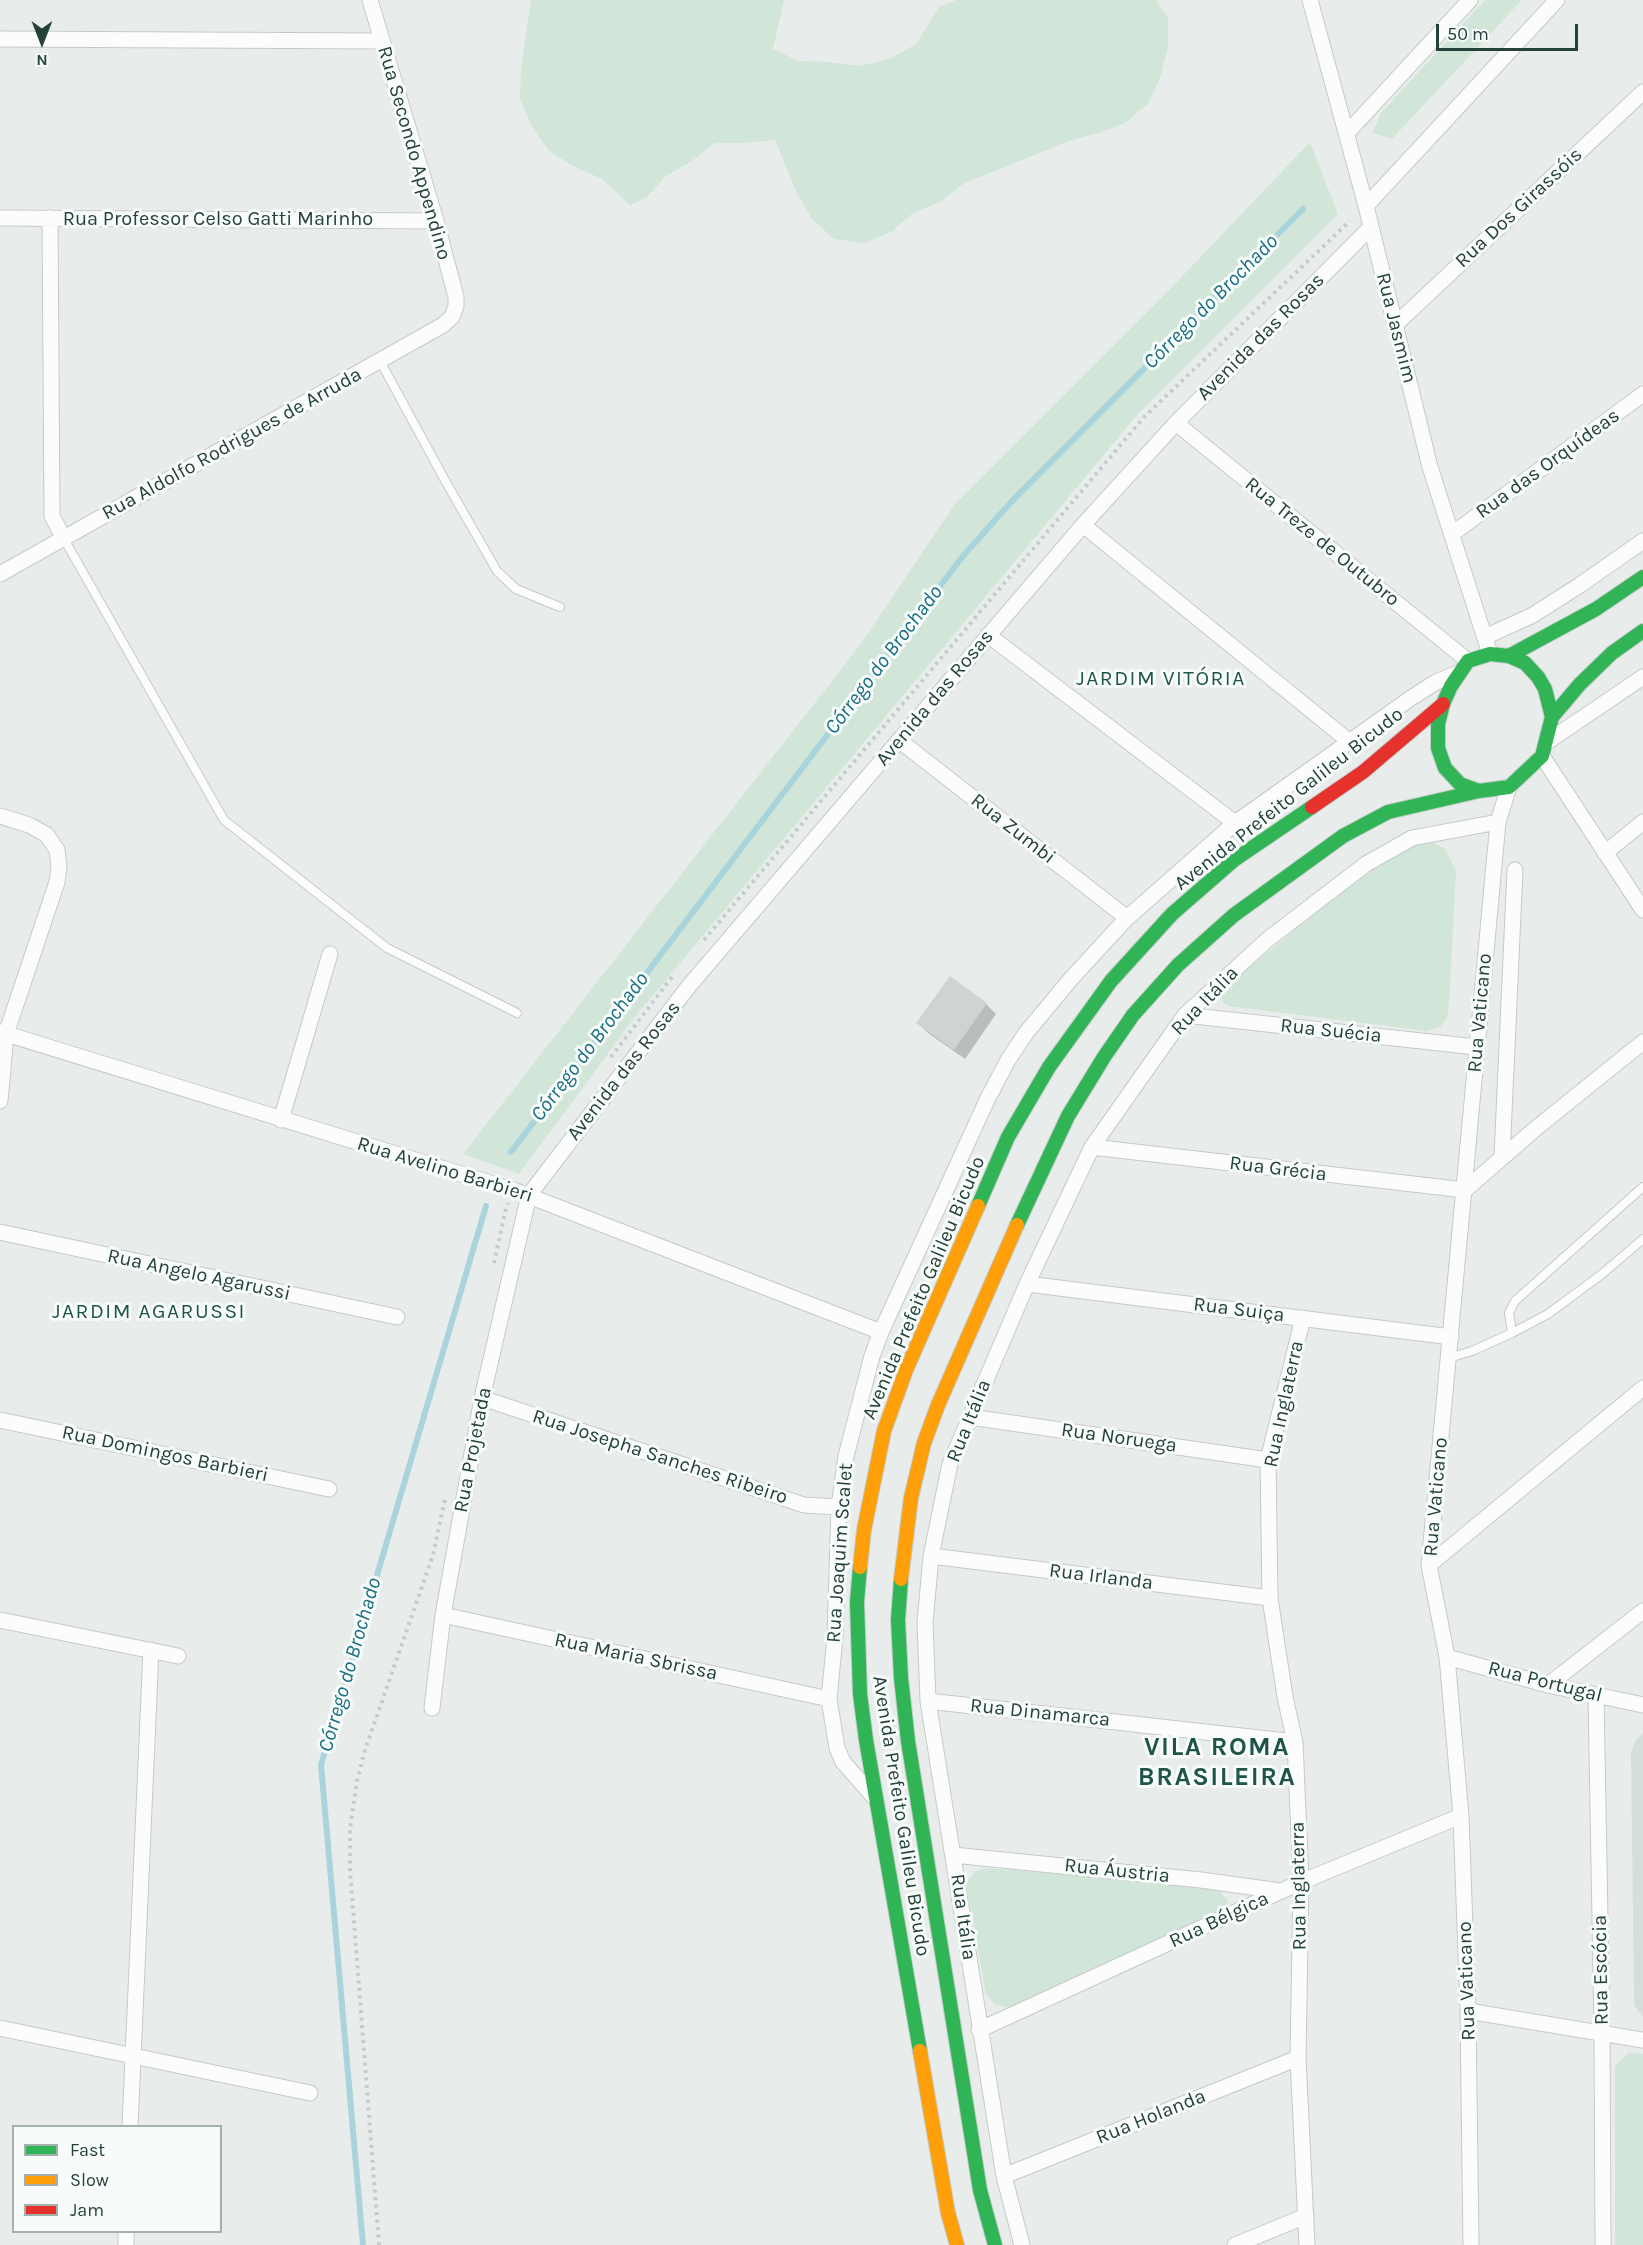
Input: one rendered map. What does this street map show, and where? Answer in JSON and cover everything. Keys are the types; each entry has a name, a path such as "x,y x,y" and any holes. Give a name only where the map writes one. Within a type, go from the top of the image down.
{"main road":[{"path":"1509,656 1596,609 1643,577"},
{"path":"1552,717 1580,684 1612,652 1643,631"},
{"path":"1490,654 1509,656 1525,663 1538,677 1550,703 1552,717 1544,749 1509,787 1479,791 1460,784 1445,768 1438,748 1438,724 1443,704 1463,667 1490,654"},
{"name":"Avenida Prefeito Galileu Bicudo","path":"957,2245 948,2213 876,1800 860,1694 857,1644 858,1590 864,1530 884,1431 906,1370 1008,1137 1048,1067 1111,981 1172,914 1234,860 1362,772 1443,704"},
{"name":"Avenida Prefeito Galileu Bicudo","path":"995,2245 980,2190 908,1741 901,1678 898,1620 903,1553 911,1498 924,1443 938,1405 1042,1169 1074,1106 1133,1016 1178,965 1234,915 1343,836 1388,812 1479,791"}],"street":[{"name":"Rua Secondo Appendino","path":"370,0 436,221 456,297 456,306"},
{"name":"Rua Jasmim","path":"1310,0 1366,206 1430,467 1490,654"},
{"path":"1346,134 1470,0"},
{"path":"1366,206 1557,0"},
{"path":"0,39 382,41"},
{"name":"Rua Dos Girassóis","path":"1395,325 1643,92"},
{"name":"Rua Professor Celso Gatti Marinho","path":"0,218 436,221"},
{"path":"50,218 52,516 64,539"},
{"name":"Avenida das Rosas","path":"523,1193 689,986 1083,525 1176,423 1371,227"},
{"name":"Rua Aldolfo Rodrigues de Arruda","path":"0,574 443,325 452,317 456,306"},
{"name":"Rua das Orquídeas","path":"1452,534 1643,394"},
{"name":"Rua Treze de Outubro","path":"1176,423 1463,667"},
{"path":"1083,525 1350,742"},
{"path":"1485,636 1533,615 1581,585 1643,541"},
{"path":"988,635 1235,823"},
{"name":"Rua Joaquim Scalet","path":"876,1800 843,1762 837,1748 829,1699 835,1637 839,1508 846,1456 872,1356 881,1332 1008,1060 1026,1033 1070,980 1126,918 1235,823 1411,698 1463,667"},
{"path":"1643,677 1544,749 1605,853 1643,910"},
{"name":"Rua Zumbi","path":"900,741 1126,918"},
{"name":"Rua Vaticano","path":"1471,2245 1468,2011 1461,1816 1447,1657 1429,1565 1498,822 1509,787"},
{"path":"0,816 28,825 47,835 57,850 59,867 57,882 3,1033 0,1101"},
{"name":"Rua Itália","path":"1022,2245 1004,2176 928,1701 926,1623 931,1556 950,1464 1027,1284 1092,1147 1185,1016 1267,940 1366,864 1412,838 1498,822"},
{"path":"1605,853 1643,822"},
{"path":"1502,1157 1515,870"},
{"path":"281,1120 330,954"},
{"name":"Rua Suécia","path":"1185,1016 1476,1047"},
{"name":"Rua Avelino Barbieri","path":"3,1033 523,1193 881,1332"},
{"path":"1465,1190 1643,1042"},
{"name":"Rua Grécia","path":"1092,1147 1465,1190"},
{"name":"Rua Projetada","path":"432,1707 443,1615 482,1398 523,1193"},
{"name":"Rua Angelo Agarussi","path":"0,1232 397,1317"},
{"name":"Rua Suiça","path":"1027,1284 1451,1337"},
{"name":"Rua Inglaterra","path":"1303,1318 1268,1460 1270,1598 1285,1697 1295,1742 1301,1882 1298,2058 1307,2245"},
{"path":"1429,1565 1643,1388"},
{"name":"Rua Josepha Sanches Ribeiro","path":"482,1398 804,1505 839,1508"},
{"name":"Rua Noruega","path":"970,1417 1268,1460"},
{"name":"Rua Domingos Barbieri","path":"0,1420 329,1489"},
{"name":"Rua Irlanda","path":"931,1556 1270,1598"},
{"path":"1548,1685 1643,1611"},
{"name":"Rua Maria Sbrissa","path":"443,1615 829,1699"},
{"path":"0,1620 178,1656"},
{"path":"129,2125 151,1650"},
{"name":"Rua Portugal","path":"1447,1657 1548,1685 1643,1705"},
{"name":"Rua Escócia","path":"1596,1695 1602,2033 1602,2245"},
{"name":"Rua Dinamarca","path":"928,1701 1295,1742"},
{"name":"Rua Bélgica","path":"979,2030 1301,1882 1461,1816"},
{"name":"Rua Áustria","path":"953,1855 1201,1880 1280,1892"},
{"path":"1468,2011 1643,2040"},
{"path":"0,2028 310,2093"},
{"name":"Rua Holanda","path":"1004,2176 1298,2058"},
{"path":"1235,2245 1306,2216"}],"lane":[{"path":"380,361 497,571 516,589 560,607"},
{"path":"64,539 224,819 387,948 517,1013"},
{"path":"1512,1333 1509,1313 1515,1301 1643,1187"},
{"path":"1449,1358 1472,1351 1548,1314 1602,1274 1643,1239"}],"path":[{"path":"698,947 1144,417 1366,206"},
{"path":"605,1066 675,974"},
{"path":"494,1266 506,1208 523,1193"},
{"path":"379,2245 350,1870 350,1829 357,1781 365,1750 430,1564 445,1497"}],"shaded area":[{"path":"1643,1733 1643,2017 1634,2005 1631,1753 1635,1741"}],"green space":[{"path":"531,0 784,0 773,49 799,61 859,66 889,59 916,44 939,7 956,0 1156,0 1168,18 1168,48 1160,78 1148,104 1125,123 1069,141 963,184 940,202 913,213 891,232 864,243 834,239 812,219 797,193 775,140 715,143 692,161 666,176 646,198 630,205 602,179 575,167 549,151 531,125 520,98 521,68"},
{"path":"1485,0 1522,0 1392,139 1372,133 1381,113"},
{"path":"1310,142 1338,214 1138,414 635,1017 519,1174 463,1154 860,645 955,504 1174,285"},
{"path":"1431,841 1445,849 1456,871 1449,1005 1447,1018 1441,1026 1427,1031 1228,1006 1223,1002 1221,993 1230,983 1336,896 1409,847"},
{"path":"985,1868 1199,1884 1218,1889 1228,1901 1226,1909 1022,2004 1006,2007 995,2004 986,1994 966,1883 974,1872"},
{"path":"1629,2052 1643,2054 1643,2245 1615,2245 1615,2067"}],"building":[{"path":"950,976 987,1003 954,1050 916,1023"}],"waterway":[{"name":"Córrego do Brochado","path":"511,1152 963,556 1013,500 1303,209"},
{"name":"Córrego do Brochado","path":"363,2245 321,1765 486,1206"}],"traffic: fast":[{"path":"1509,656 1596,609 1643,577"},
{"path":"1552,717 1545,689 1525,663 1509,656 1490,654 1468,661 1451,686 1438,724 1438,748 1445,768 1460,784 1479,791 1509,787 1542,756 1552,717 1580,684 1612,653 1643,631"},
{"path":"1017,1225 1068,1116 1104,1057 1133,1015 1178,965 1234,915 1343,836 1388,812 1479,791"},
{"path":"978,1206 1008,1137 1049,1067 1111,981 1172,914 1234,860 1312,807"},
{"path":"860,1567 857,1602 860,1694 920,2051"},
{"path":"901,1579 898,1620 908,1741 980,2190 995,2245"}],"traffic: slow":[{"path":"860,1567 864,1530 884,1431 906,1370 978,1206"},
{"path":"901,1579 911,1498 924,1443 938,1405 1017,1225"},
{"path":"920,2051 948,2213 957,2245"}],"traffic: jam":[{"path":"1312,807 1363,772 1443,704"}],"district":[{"name":"JARDIM VITÓRIA","path":"1161,679"},
{"name":"JARDIM AGARUSSI","path":"149,1312"},
{"name":"VILA ROMA BRASILEIRA","path":"1217,1762"}]}
